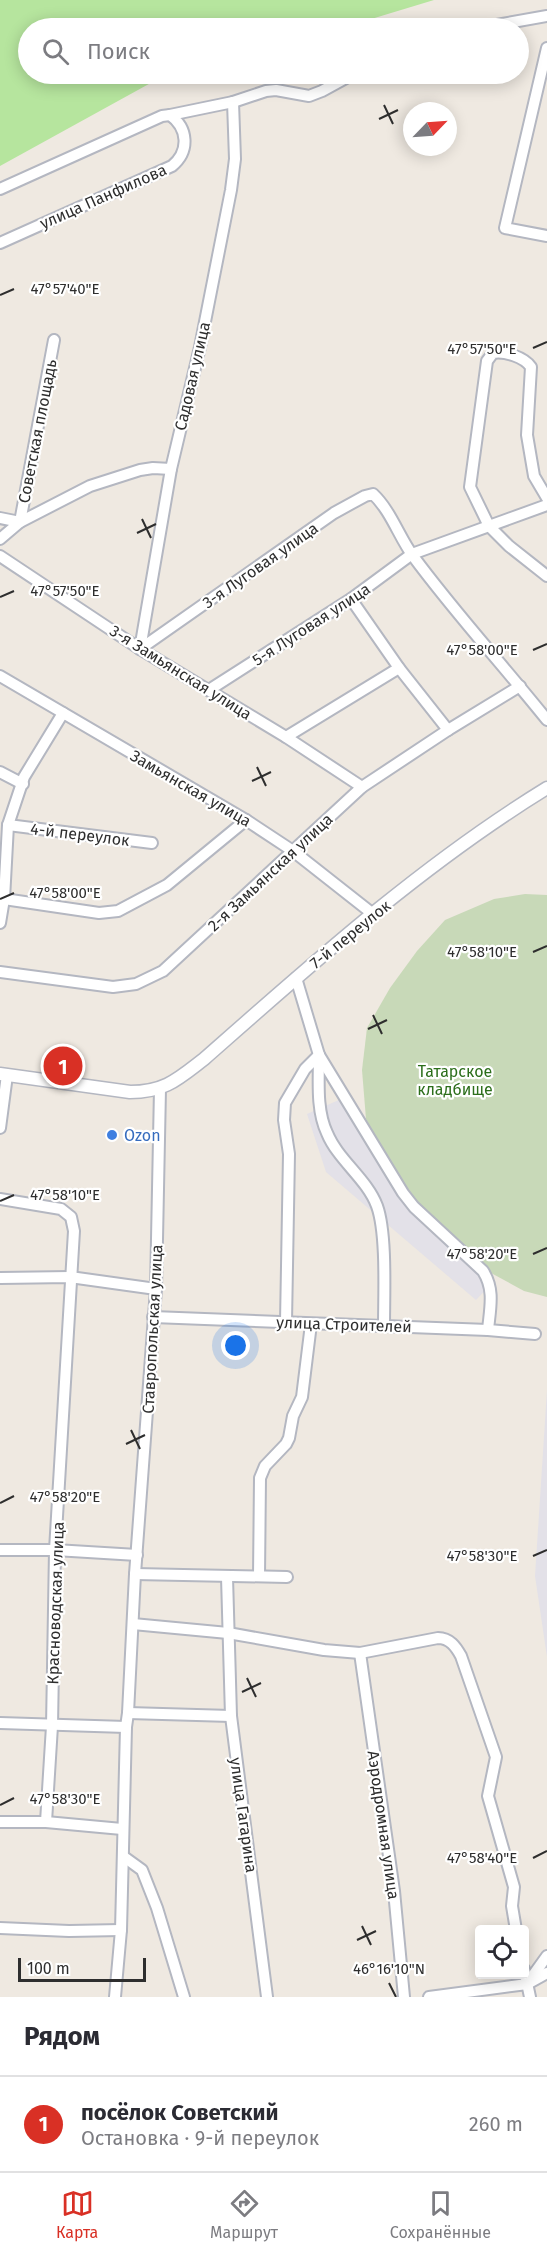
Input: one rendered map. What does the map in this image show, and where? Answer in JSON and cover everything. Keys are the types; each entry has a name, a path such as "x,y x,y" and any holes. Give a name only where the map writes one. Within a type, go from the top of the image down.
{"street":[{"path":"529,19 547,16"},
{"path":"547,48 505,228 547,236"},
{"path":"0,189 162,116 232,102 266,91 276,90 306,96 316,94 335,84"},
{"name":"Садовая улица","path":"140,649 171,469 200,347 231,190 235,159 232,102"},
{"name":"улица Панфилова","path":"0,243 172,166 181,156 185,139 181,126 170,115"},
{"name":"Советская площадь","path":"20,522 54,340"},
{"path":"547,498 534,476 526,435 531,367 525,360 511,355 493,353 487,361 470,483 473,496 489,526 509,546 547,576"},
{"path":"0,539 20,522 100,483 140,470 171,469"},
{"name":"3-я Луговая улица","path":"140,649 334,513 367,495 373,494 381,503 412,554"},
{"name":"5-я Луговая улица","path":"209,690 351,600 412,554 547,505"},
{"path":"0,518 20,522"},
{"path":"412,554 497,662 547,720"},
{"name":"3-я Замьянская улица","path":"0,556 140,649 286,737 363,787"},
{"path":"351,600 399,668 448,730"},
{"path":"286,737 399,668"},
{"name":"Замьянская улица","path":"0,676 246,820 293,851 373,914"},
{"name":"2-я Замьянская улица","path":"0,972 113,987 136,984 149,979 163,971 363,787 448,730 520,686"},
{"path":"0,923 4,899 8,825 24,777 63,713"},
{"path":"0,772 23,784"},
{"name":"7-й переулок","path":"160,1089 183,1076 204,1059 373,914 467,842 547,788"},
{"path":"4,899 99,914 118,911 167,885 246,820"},
{"name":"4-й переулок","path":"8,825 152,843"},
{"path":"296,978 319,1055 321,1114 327,1133 377,1206 381,1224 384,1326"},
{"path":"286,1322 289,1154 284,1110 285,1103 297,1082 319,1055"},
{"path":"319,1055 414,1207 483,1271 489,1280 492,1293 488,1330"},
{"path":"0,1128 3,1074 130,1092 149,1092 160,1089"},
{"name":"Ставропольская улица","path":"115,1997 122,1930 124,1857 122,1829 126,1727 156,1289 160,1089"},
{"name":"Красноводская улица","path":"0,1199 61,1209 71,1217 73,1224 55,1550 52,1726 46,1822"},
{"path":"0,1278 70,1277 156,1289"},
{"name":"улица Строителей","path":"153,1317 488,1330 535,1334"},
{"path":"259,1575 260,1478 265,1466 289,1438 293,1416 302,1397 310,1324"},
{"path":"0,1550 55,1550 137,1555"},
{"path":"135,1574 287,1577"},
{"name":"улица Гагарина","path":"227,1577 231,1716 267,1997"},
{"path":"133,1624 228,1633 324,1650 360,1653 443,1638 457,1648 496,1757 488,1796 514,1887 512,1906 515,1925"},
{"name":"Аэродромная улица","path":"360,1653 394,1891 404,1997"},
{"path":"128,1713 231,1716"},
{"path":"0,1723 126,1727"},
{"path":"0,1822 46,1822 122,1829"},
{"path":"124,1857 141,1869 157,1908 184,1997"},
{"path":"0,1928 69,1932 122,1930"},
{"path":"528,1984 547,1956"},
{"path":"429,1997 462,1995 528,1984 547,1973"},
{"path":"527,1979 530,1997"}],"shaded area":[{"path":"341,1099 412,1211 494,1281 476,1300 326,1172 307,1114"},
{"path":"547,1390 547,1657 535,1576"}],"green space":[{"path":"0,0 434,0 375,18 18,18 18,84 149,84 0,166"},
{"name":"Татарское кладбище","path":"525,894 547,895 547,1297 524,1291 491,1273 450,1236 409,1194 383,1154 366,1119 362,1070 367,1028 390,988 417,951 445,920 494,899"}],"place":[{"name":"посёлок Советский","path":"63,1066"},
{"name":"Ozon","path":"112,1135"}]}
